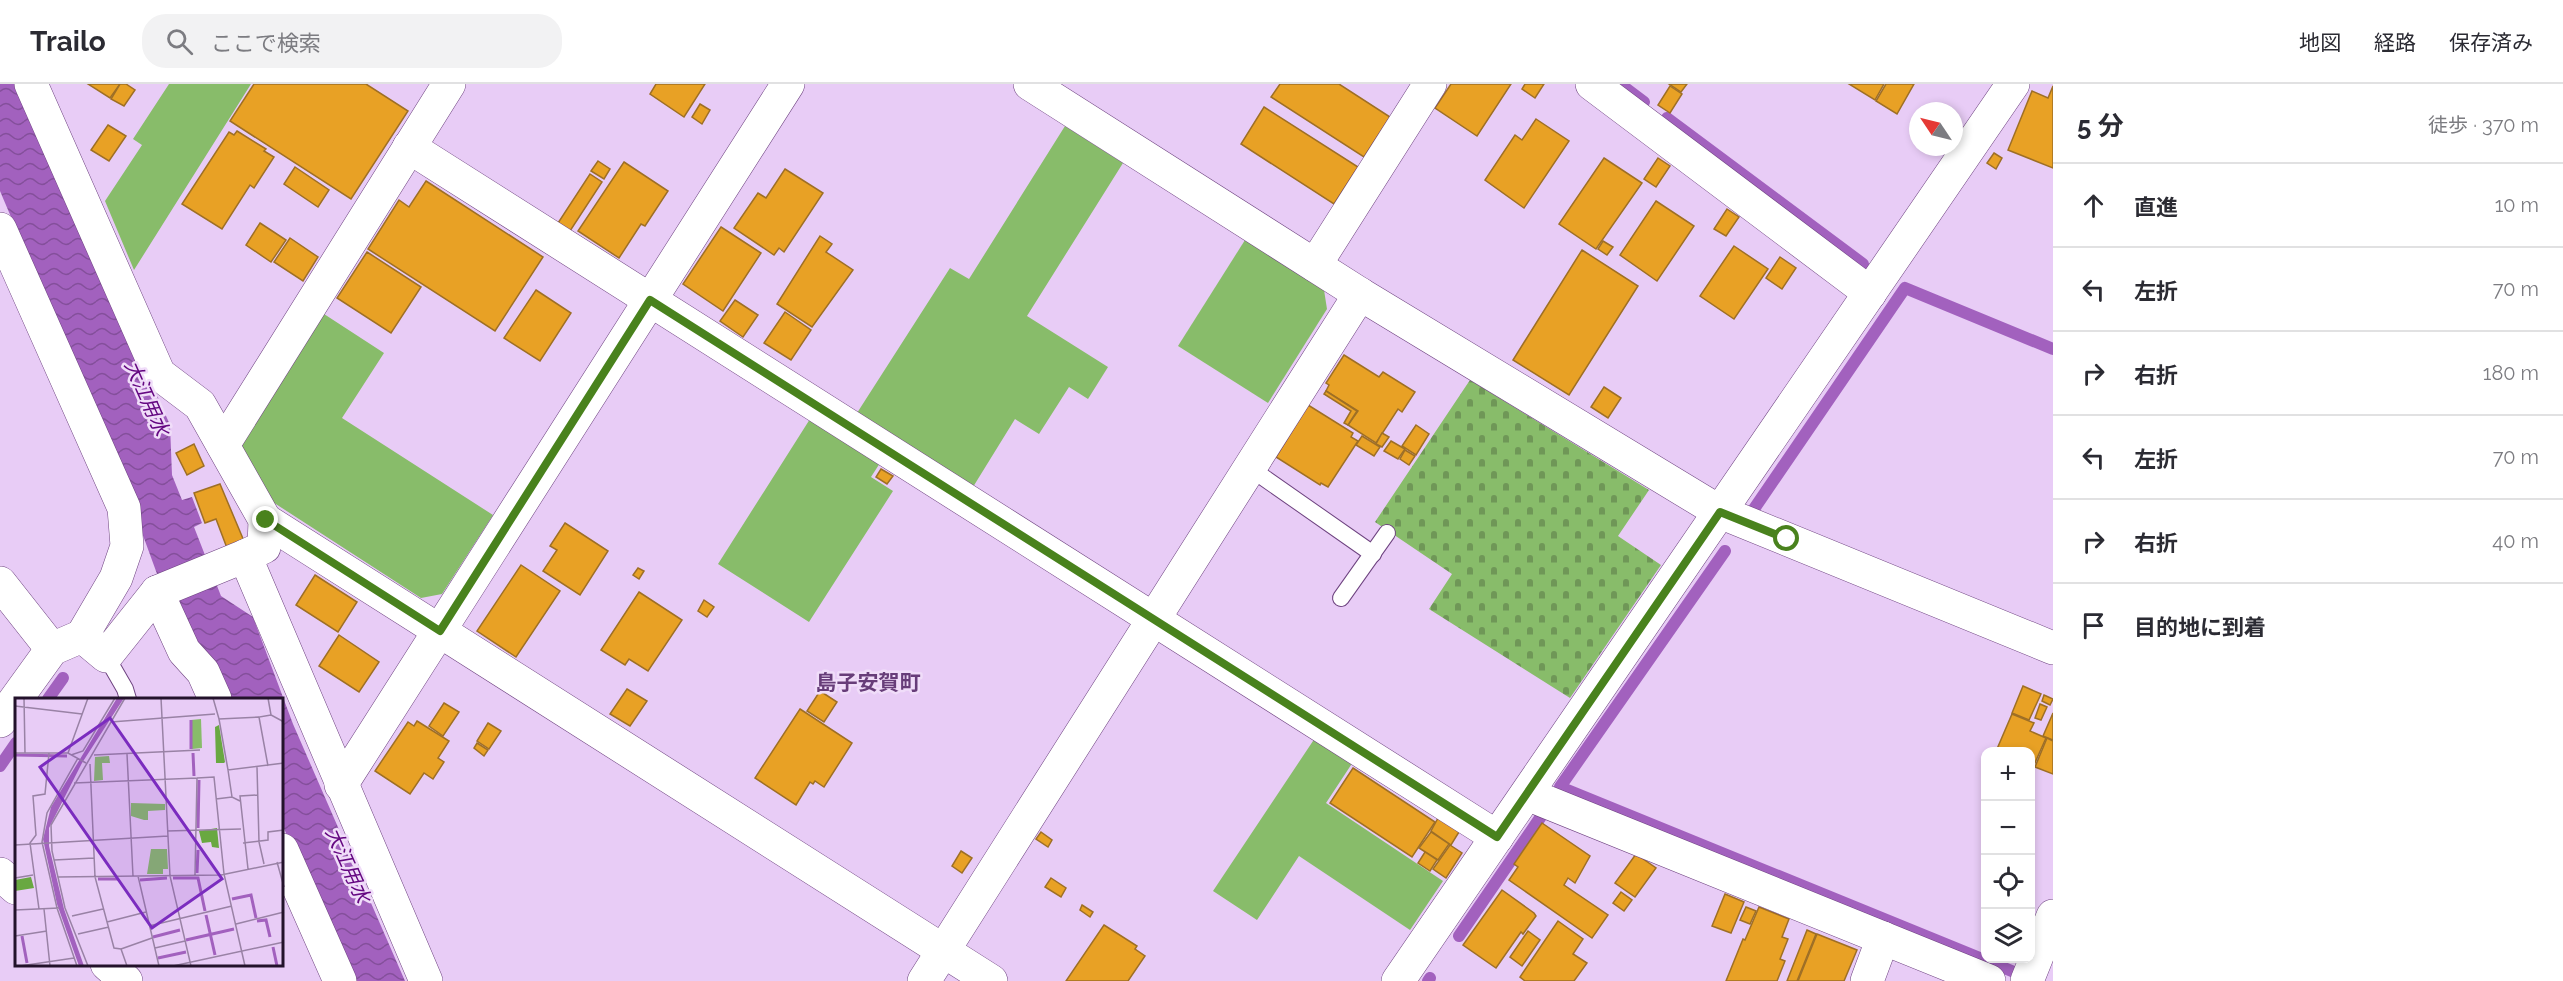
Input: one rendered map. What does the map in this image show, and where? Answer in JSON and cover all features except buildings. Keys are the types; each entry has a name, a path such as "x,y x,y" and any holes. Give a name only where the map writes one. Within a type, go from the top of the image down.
{"street":[{"path":"224,445 449,84"},
{"path":"341,785 788,84"},
{"path":"1030,84 1360,294 1720,512 2053,648"},
{"path":"1315,265 1430,84"},
{"path":"1592,84 1870,293"},
{"path":"1398,981 2013,84"},
{"path":"40,90 159,374 200,405 266,520 991,981"},
{"path":"410,147 1497,837"},
{"path":"0,229 124,508 128,546 94,646"},
{"path":"924,981 1360,294"},
{"path":"16,698 52,649 94,646 157,592 264,547 266,520"},
{"path":"234,560 341,785 426,981"},
{"path":"0,583 52,649"},
{"path":"157,592 184,651 203,672 215,698"},
{"path":"0,720 15,700"},
{"path":"1527,794 1989,981"},
{"path":"284,855 340,981"},
{"path":"0,874 15,887"},
{"path":"2027,981 2053,916"},
{"path":"1867,981 1883,938"},
{"path":"109,966 126,981"}],"lane":[{"path":"1250,468 1372,554"},
{"path":"1341,598 1387,533"},
{"path":"94,646 125,689 128,698"}],"green space":[{"path":"169,84 251,84 134,270 105,201 142,145 133,139"},
{"path":"1065,126 1123,163 1027,316 1108,367 1088,399 1069,387 1039,434 1015,419 973,487 857,413 950,268 969,279"},
{"path":"1245,240 1324,290 1327,309 1268,403 1178,346"},
{"path":"324,314 384,353 342,418 493,515 442,594 421,598 265,497 240,443"},
{"path":"1470,380 1649,490 1618,536 1661,565 1570,698 1429,609 1452,574 1375,522"},
{"path":"810,419 880,463 871,477 893,491 809,622 718,564"},
{"path":"1315,738 1353,762 1326,803 1443,881 1410,930 1299,856 1257,920 1213,891"}],"water":[{"name":"大江用水","path":"0,84 21,84 170,425 172,475 182,500 192,497 202,523 194,527 221,596 253,617 283,698 226,698 160,582 126,489 0,191"},
{"name":"大江用水","path":"284,700 405,981 351,981 284,829"}],"waterway":[{"path":"1620,84 1644,102"},
{"path":"1667,118 1863,264"},
{"path":"1754,509 1905,288 2053,349"},
{"path":"1725,551 1560,787 2019,974"},
{"path":"49,698 63,678"},
{"path":"0,766 15,744"},
{"path":"1459,936 1542,815"}],"district":[{"name":"島子安賀町","path":"868,682"}],"route":[{"path":"266,520 440,631 650,300 1497,837 1720,512 1787,539"}]}
